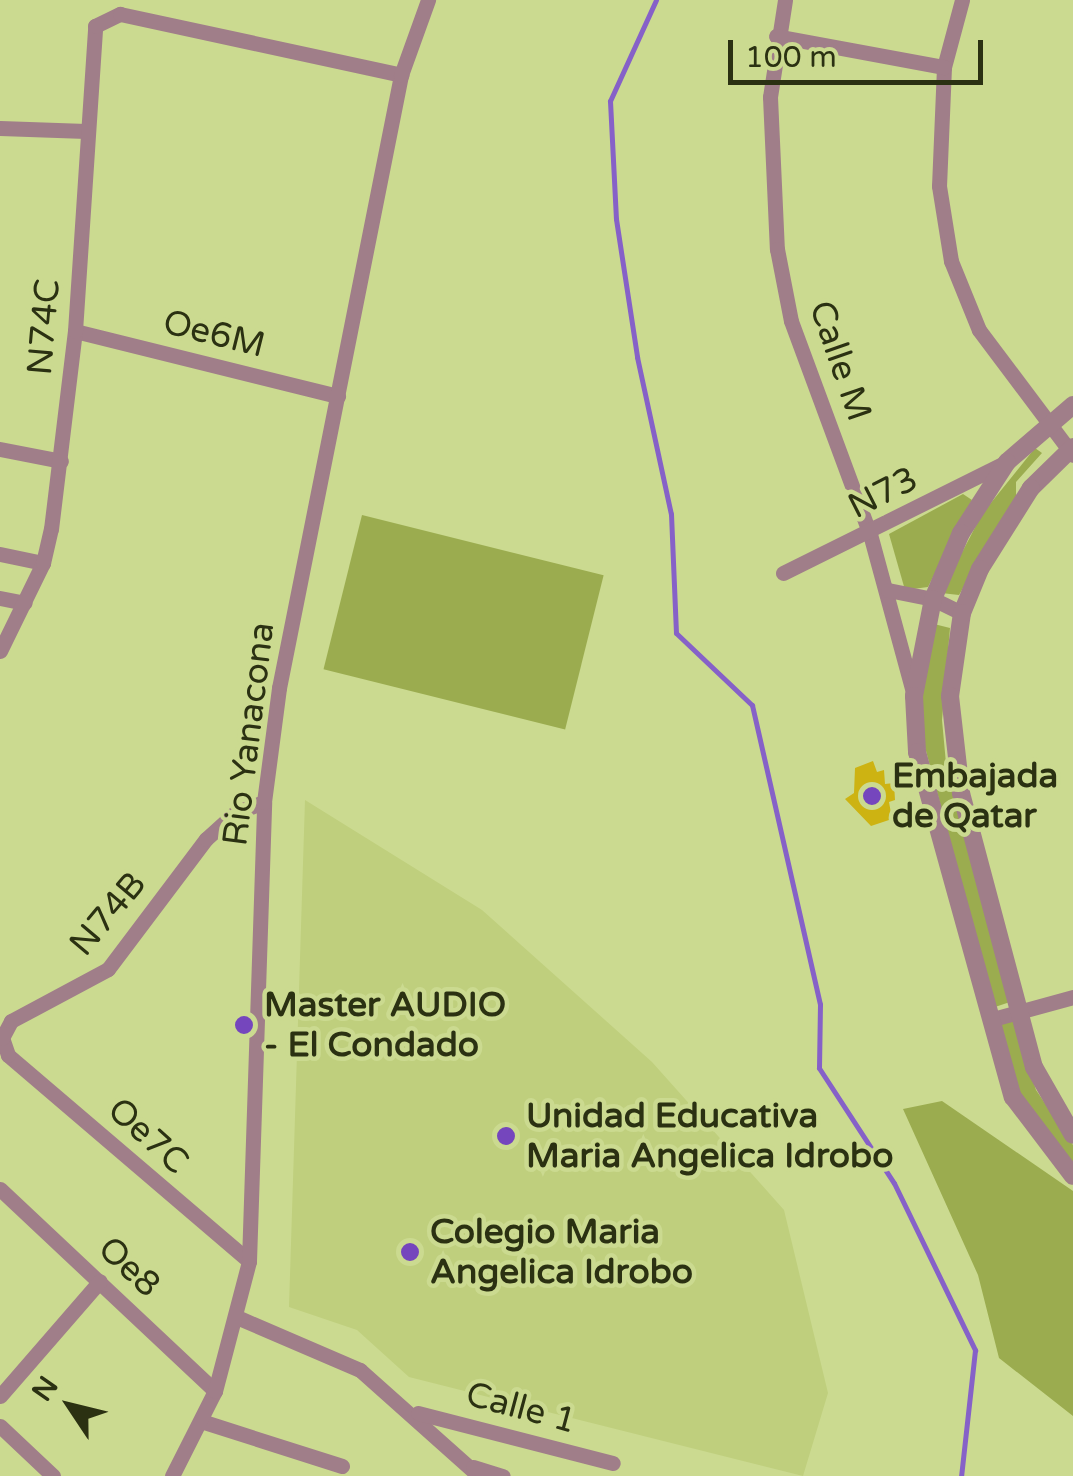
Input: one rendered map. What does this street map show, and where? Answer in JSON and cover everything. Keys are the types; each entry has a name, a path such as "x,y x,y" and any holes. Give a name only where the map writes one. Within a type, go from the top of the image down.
{"street":[{"name":"Rio Yanacona","path":"174,1475 215,1391 238,1318 249,1261 264,802 279,688 402,75 428,0"},
{"name":"Calle M","path":"785,0 776,36 769,156 777,249 791,322 870,534 914,696"},
{"path":"962,0 944,67 938,186 951,261 979,330 1072,451 1004,524 962,613 951,744 1020,1012 1048,1099 1073,1136"},
{"name":"N74C","path":"0,651 44,563 61,461 75,331 92,32 100,20 120,14 402,75"},
{"path":"776,36 944,67"},
{"path":"0,128 86,131"},
{"name":"Oe6M","path":"75,331 338,396"},
{"path":"1073,405 1007,462 960,533 933,598 914,696 918,752 1013,1097 1073,1176"},
{"path":"0,450 61,461"},
{"name":"N73","path":"783,573 870,534 1007,462"},
{"path":"0,554 44,563"},
{"path":"888,590 933,598 962,613"},
{"path":"0,598 25,604"},
{"name":"N74B","path":"8,1056 2,1038 10,1021 108,969 206,839 235,813 264,802"},
{"path":"993,1019 1073,998"},
{"name":"Oe7C","path":"8,1056 249,1261"},
{"name":"Oe8","path":"0,1189 215,1391"},
{"path":"0,1396 100,1280"},
{"path":"238,1318 360,1370 414,1412 475,1471 503,1476"},
{"name":"Calle 1","path":"414,1412 613,1464"},
{"path":"200,1421 342,1466"},
{"path":"0,1426 53,1476"}],"shaded area":[{"path":"1035,448 1042,453 1016,482 1016,496 959,595 941,593 982,514"},
{"path":"963,494 972,500 928,587 905,590 889,534"},
{"path":"362,515 604,575 565,730 324,669"},
{"path":"934,624 950,628 942,720 947,774 1010,1002 995,1007 922,736 922,687"},
{"name":"Unidad Educativa Maria Angelica Idrobo","path":"305,800 482,910 652,1062 784,1210 828,1393 803,1476 409,1377 357,1330 289,1307"},
{"path":"1014,1020 1036,1090 1073,1145 1073,1168 1019,1094 1000,1023"},
{"path":"942,1101 1073,1191 1073,1416 999,1358 978,1275 903,1109"}],"building":[{"name":"Embajada de Qatar","path":"873,761 877,772 884,770 885,784 894,783 895,800 889,802 892,819 871,826 845,799 854,793 855,768"}],"waterway":[{"path":"656,0 610,101 616,219 637,357 671,514 676,633 752,705 820,1004 819,1068 894,1183 975,1350 961,1476"}],"place":[{"name":"Embajada de Qatar","path":"872,796"},
{"name":"Master AUDIO - El Condado","path":"244,1025"},
{"name":"Unidad Educativa Maria Angelica Idrobo","path":"506,1136"},
{"name":"Colegio Maria Angelica Idrobo","path":"410,1252"}]}
